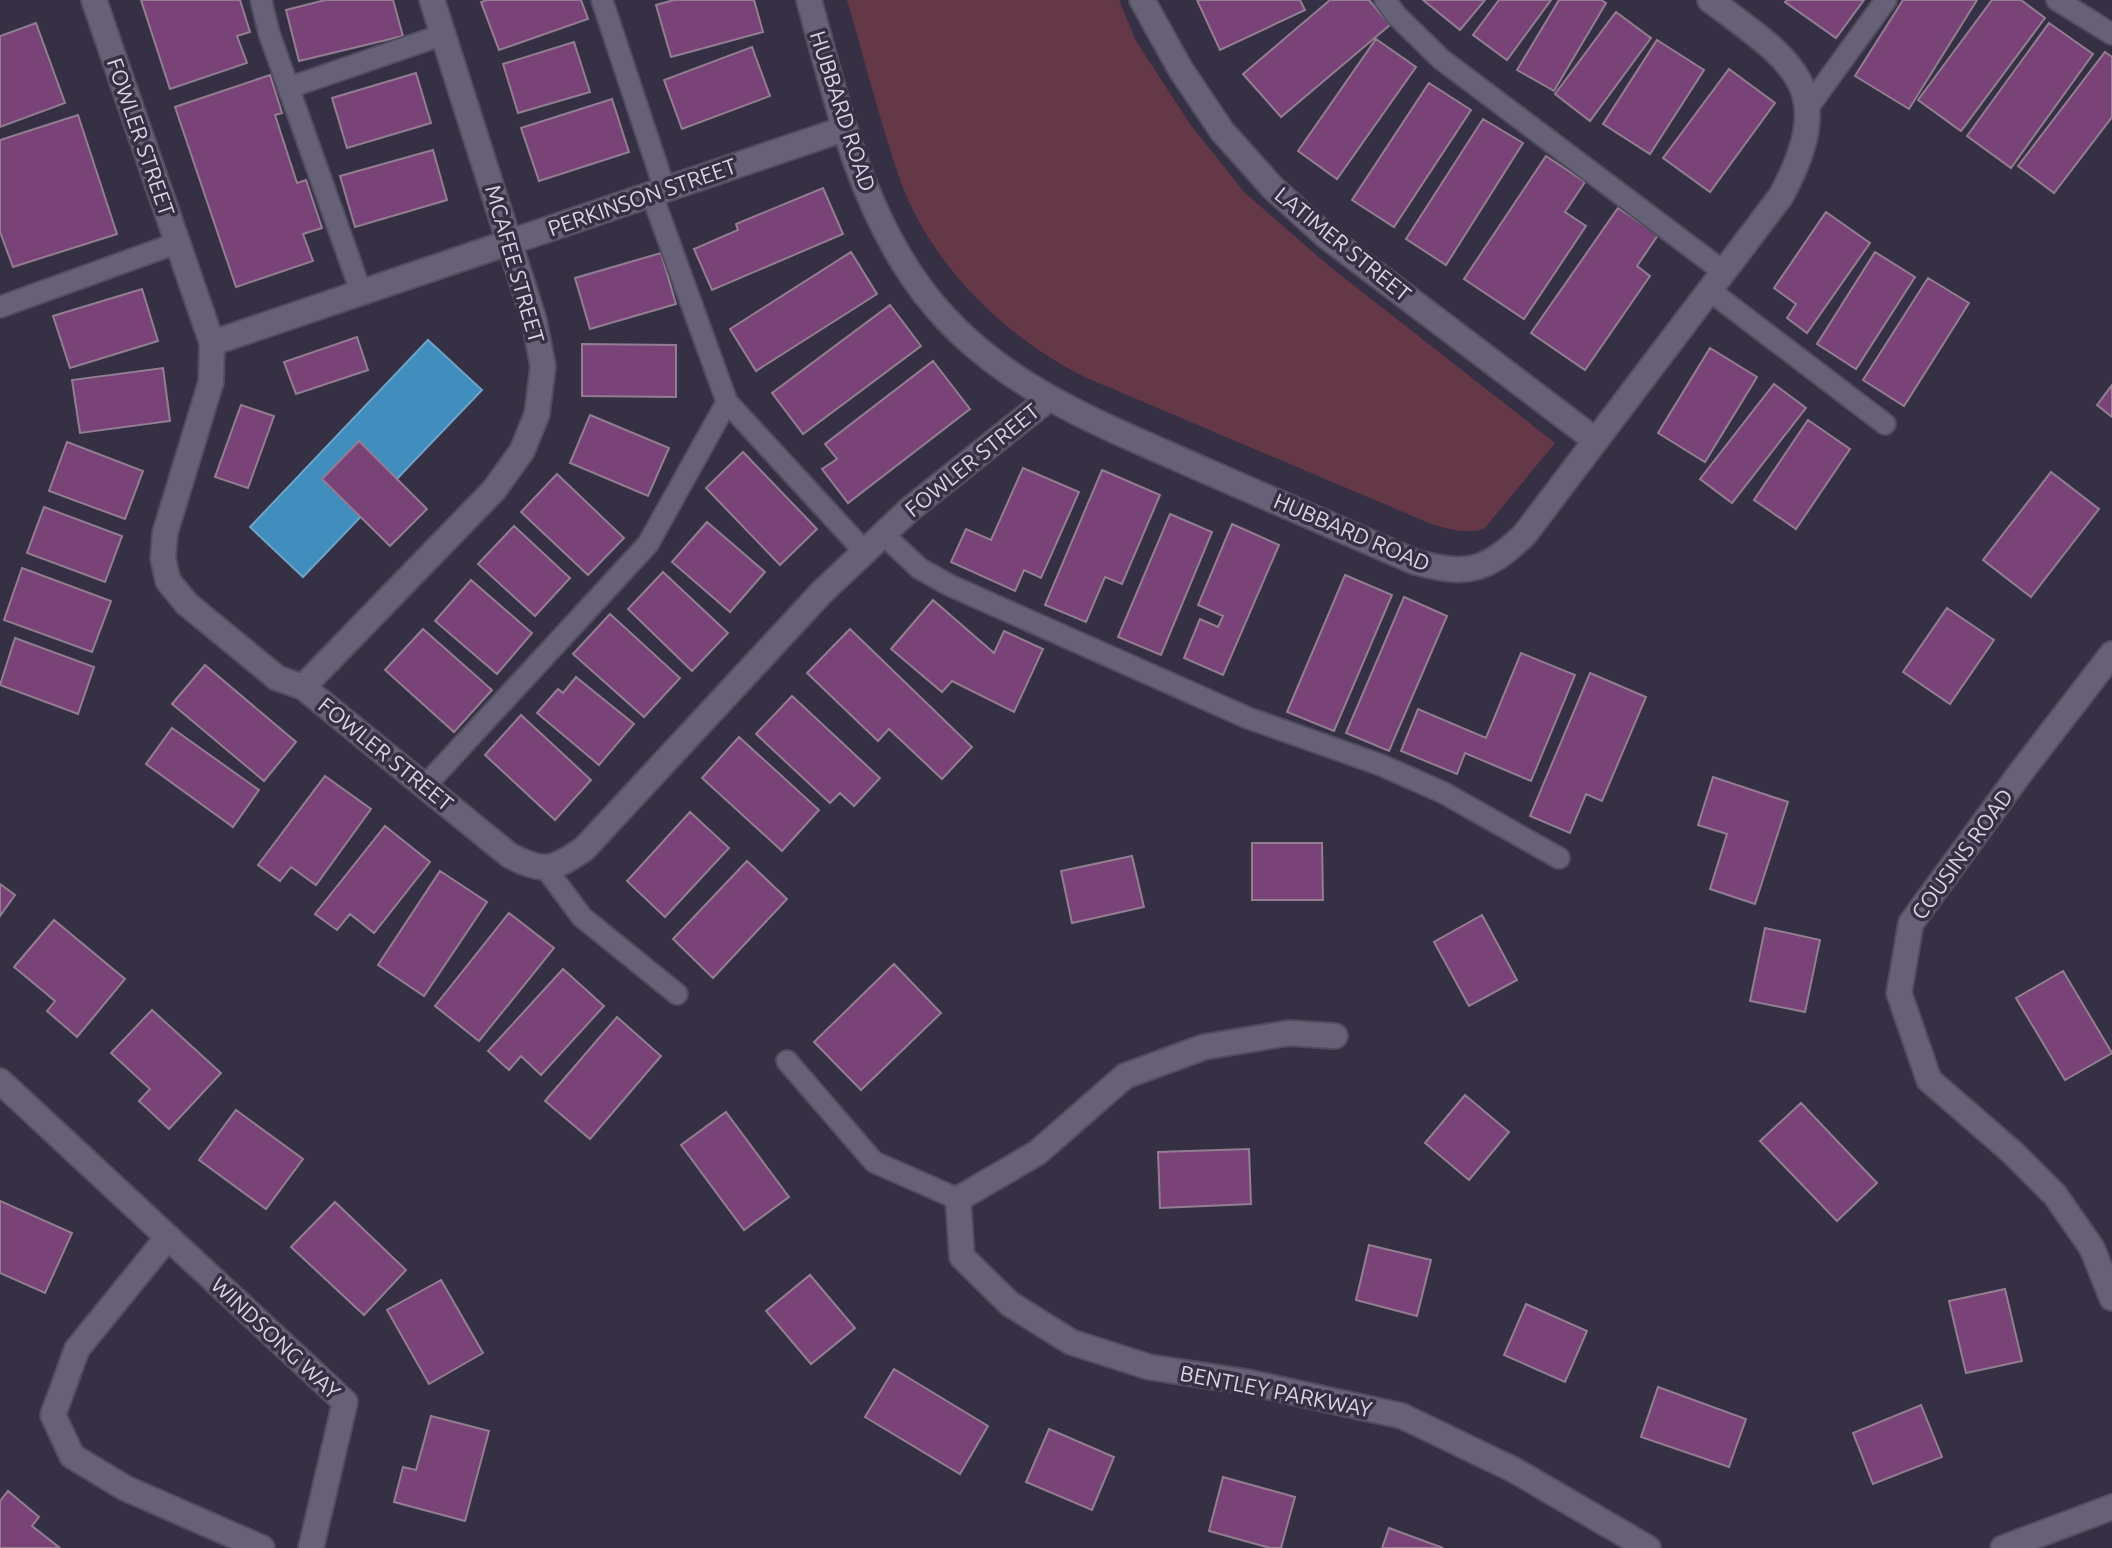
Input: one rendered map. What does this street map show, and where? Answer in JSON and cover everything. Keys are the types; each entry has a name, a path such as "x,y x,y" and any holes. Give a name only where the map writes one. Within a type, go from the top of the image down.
{"street":[{"name":"FOWLER STREET","path":"94,0 212,343 211,382 165,533 163,558 168,581 187,604 277,678 303,687 509,855 533,867 560,865 584,849 822,592 864,551 1048,399"},
{"name":"MCAFEE STREET","path":"303,687 494,490 522,451 537,414 543,366 534,320 432,0"},
{"name":"HUBBARD ROAD","path":"809,0 844,129 860,176 884,227 912,277 951,323 995,363 1048,399 1415,562 1447,571 1481,567 1505,553 1525,534 1781,196 1797,166 1807,135 1809,106"},
{"name":"LATIMER STREET","path":"1142,0 1181,70 1222,131 1272,187 1326,236 1595,440"},
{"path":"1710,0 1780,55 1798,77 1809,106"},
{"name":"PERKINSON STREET","path":"212,343 844,129"},
{"name":"COUSINS ROAD","path":"2112,654 1911,923 1899,993 1929,1080 2012,1152 2055,1195 2092,1248 2112,1298"},
{"path":"958,1199 1037,1153 1125,1076 1204,1047 1289,1033 1335,1036"},
{"name":"WINDSONG WAY","path":"0,1081 345,1402 311,1548"},
{"name":"BENTLEY PARKWAY","path":"958,1199 962,1257 1010,1304 1071,1342 1149,1367 1247,1382 1402,1416 1514,1470 1648,1548"},
{"path":"168,1237 77,1349 53,1415 72,1456 125,1488 262,1548"},
{"path":"2003,1548 2112,1507"}],"lane":[{"path":"261,0 269,33 361,292"},
{"path":"602,0 658,192 727,402 864,551"},
{"path":"1385,0 1441,59 1716,281 1885,424"},
{"path":"1809,106 1886,0"},
{"path":"2057,0 2112,34"},
{"path":"288,88 442,35"},
{"path":"0,307 177,243"},
{"path":"425,786 648,544 727,402"},
{"path":"883,534 919,568 949,585 1248,718 1394,770 1444,793 1559,858"},
{"path":"544,866 582,917 677,994"},
{"path":"787,1061 874,1162 958,1199"}],"shaded area":[{"path":"847,0 1119,0 1136,41 1190,124 1244,192 1329,266 1555,443 1484,529 1456,530 1429,523 1087,378 1057,362 1001,321 953,271 932,243 901,182"}],"water":[{"path":"428,340 482,390 303,577 250,527"}],"building":[{"path":"141,0 240,0 250,32 237,36 247,63 170,89"},
{"path":"325,0 393,0 403,36 299,61 286,10"},
{"path":"581,0 588,19 499,50 481,2"},
{"path":"674,0 754,0 763,32 671,57 656,5"},
{"path":"1197,0 1300,0 1305,10 1220,50"},
{"path":"1330,0 1369,0 1390,25 1281,117 1243,74"},
{"path":"1423,0 1485,0 1460,30"},
{"path":"1499,0 1551,0 1507,60 1473,35"},
{"path":"1559,0 1601,0 1606,3 1554,91 1517,70"},
{"path":"1864,0 1836,38 1785,2"},
{"path":"1903,0 1977,0 1909,109 1855,76"},
{"path":"1992,0 2021,0 2045,18 1961,131 1918,100"},
{"path":"1616,12 1651,38 1590,121 1555,94"},
{"path":"36,23 65,103 0,127 0,36"},
{"path":"2049,23 2093,54 2011,168 1967,136"},
{"path":"1376,39 1416,67 1337,179 1298,151"},
{"path":"1657,40 1704,70 1650,154 1603,124"},
{"path":"574,42 590,92 518,113 503,64"},
{"path":"752,47 770,96 682,129 664,80"},
{"path":"2105,52 2112,57 2112,117 2054,193 2018,166"},
{"path":"1729,69 1775,103 1710,192 1663,158"},
{"path":"416,73 431,123 347,148 332,98"},
{"path":"270,75 282,113 275,115 297,183 306,180 322,228 303,234 313,261 236,287 175,107"},
{"path":"1429,83 1471,110 1394,227 1352,200"},
{"path":"612,99 629,152 539,181 521,128"},
{"path":"78,115 117,234 13,267 0,232 0,140"},
{"path":"1483,119 1523,143 1446,265 1406,239"},
{"path":"433,150 447,200 355,227 340,176"},
{"path":"1546,156 1585,182 1565,212 1586,226 1524,319 1464,279"},
{"path":"823,188 843,234 712,290 694,249 738,230 736,224"},
{"path":"1618,208 1658,235 1637,266 1650,276 1585,370 1531,333"},
{"path":"1826,212 1870,243 1807,333 1787,318 1796,304 1774,288"},
{"path":"851,252 877,294 756,371 730,329"},
{"path":"1875,252 1915,277 1856,369 1817,344"},
{"path":"661,253 676,304 590,329 575,278"},
{"path":"1928,278 1969,303 1904,406 1863,380"},
{"path":"142,289 158,341 70,368 53,316"},
{"path":"890,305 921,346 803,434 772,393"},
{"path":"357,337 368,370 296,394 284,362"},
{"path":"582,344 676,345 676,397 582,396"},
{"path":"1710,348 1757,377 1705,462 1658,433"},
{"path":"933,361 970,409 848,503 822,469 837,459 825,444"},
{"path":"163,368 170,421 80,433 72,380"},
{"path":"1774,384 1806,408 1732,503 1700,479"},
{"path":"2112,385 2112,417 2097,405"},
{"path":"241,405 274,416 248,488 215,477"},
{"path":"590,415 669,448 648,496 570,463"},
{"path":"1808,420 1850,449 1796,529 1754,500"},
{"path":"359,441 427,509 390,546 322,479"},
{"path":"67,442 143,471 125,519 49,491"},
{"path":"743,452 817,529 780,565 706,488"},
{"path":"1023,468 1079,492 1041,578 1024,570 1015,591 951,562 966,529 991,540"},
{"path":"1102,470 1160,495 1122,584 1105,577 1086,622 1045,605"},
{"path":"2051,472 2099,509 2031,597 1983,560"},
{"path":"557,474 624,538 588,575 521,512"},
{"path":"44,507 122,536 105,582 27,553"},
{"path":"1170,514 1212,532 1161,655 1118,637"},
{"path":"707,522 765,572 730,612 672,562"},
{"path":"1232,524 1279,545 1223,675 1184,658 1200,619 1218,627 1223,616 1198,605"},
{"path":"514,526 570,578 535,616 478,564"},
{"path":"22,568 111,601 92,652 4,620"},
{"path":"663,572 728,633 692,671 628,609"},
{"path":"1345,575 1392,595 1334,731 1287,712"},
{"path":"471,580 532,633 497,674 435,621"},
{"path":"1404,597 1447,616 1389,751 1346,733"},
{"path":"933,600 994,653 1004,631 1043,649 1014,712 952,681 942,692 891,649"},
{"path":"1947,608 1994,640 1950,704 1903,672"},
{"path":"610,614 680,678 644,717 573,654"},
{"path":"423,629 492,690 454,732 385,670"},
{"path":"850,629 972,747 942,779 889,729 878,741 807,673"},
{"path":"15,638 94,667 78,714 0,685"},
{"path":"1521,653 1575,675 1531,781 1465,753 1457,774 1401,751 1418,709 1486,738"},
{"path":"205,665 296,742 264,781 172,704"},
{"path":"1590,673 1646,697 1602,801 1586,794 1570,833 1530,816"},
{"path":"576,677 634,724 599,765 537,713 558,689 563,693"},
{"path":"792,696 880,778 854,806 840,793 830,803 756,734"},
{"path":"521,715 591,780 555,820 485,755"},
{"path":"172,728 259,790 233,827 146,764"},
{"path":"739,737 819,810 782,851 702,778"},
{"path":"325,776 371,809 316,885 291,867 280,881 258,865"},
{"path":"1713,777 1788,802 1755,904 1710,889 1727,834 1698,825"},
{"path":"690,812 729,848 665,917 627,881"},
{"path":"385,826 430,862 374,933 350,914 337,930 315,914"},
{"path":"1252,843 1322,843 1323,900 1252,900"},
{"path":"1132,856 1144,907 1072,923 1061,871"},
{"path":"747,861 787,899 713,978 673,939"},
{"path":"440,871 487,902 424,996 378,965"},
{"path":"0,884 15,895 0,916"},
{"path":"509,913 554,948 479,1041 435,1006"},
{"path":"1482,915 1517,980 1469,1006 1434,942"},
{"path":"54,920 125,979 77,1037 47,1011 55,1001 14,967"},
{"path":"1765,928 1820,940 1805,1012 1750,1001"},
{"path":"894,964 941,1013 861,1090 814,1042"},
{"path":"563,969 604,1006 541,1075 521,1056 509,1070 488,1051"},
{"path":"2063,971 2112,1053 2065,1080 2016,998"},
{"path":"152,1010 221,1073 169,1129 139,1101 150,1089 111,1053"},
{"path":"617,1017 661,1056 590,1139 545,1101"},
{"path":"1465,1095 1509,1132 1469,1180 1425,1143"},
{"path":"1801,1103 1877,1183 1837,1221 1760,1141"},
{"path":"236,1110 303,1159 266,1209 199,1160"},
{"path":"726,1112 789,1197 744,1230 681,1145"},
{"path":"1249,1149 1251,1204 1160,1208 1158,1152"},
{"path":"0,1201 72,1233 45,1293 0,1273"},
{"path":"335,1202 406,1270 364,1315 291,1247"},
{"path":"1369,1245 1431,1260 1417,1316 1356,1300"},
{"path":"810,1275 855,1328 811,1364 766,1311"},
{"path":"441,1280 483,1353 429,1384 387,1310"},
{"path":"2005,1289 2022,1361 1966,1373 1949,1301"},
{"path":"1526,1304 1587,1331 1565,1382 1504,1355"},
{"path":"894,1369 988,1426 960,1474 865,1417"},
{"path":"1658,1387 1746,1419 1729,1467 1641,1437"},
{"path":"1921,1405 1942,1457 1873,1484 1853,1433"},
{"path":"431,1416 489,1431 465,1521 394,1502 403,1467 416,1470"},
{"path":"1049,1429 1114,1457 1092,1510 1026,1482"},
{"path":"1223,1477 1295,1497 1281,1548 1270,1548 1209,1531"},
{"path":"8,1491 39,1517 32,1526 60,1548 0,1548 0,1501"},
{"path":"1389,1528 1443,1548 1382,1548"}]}
